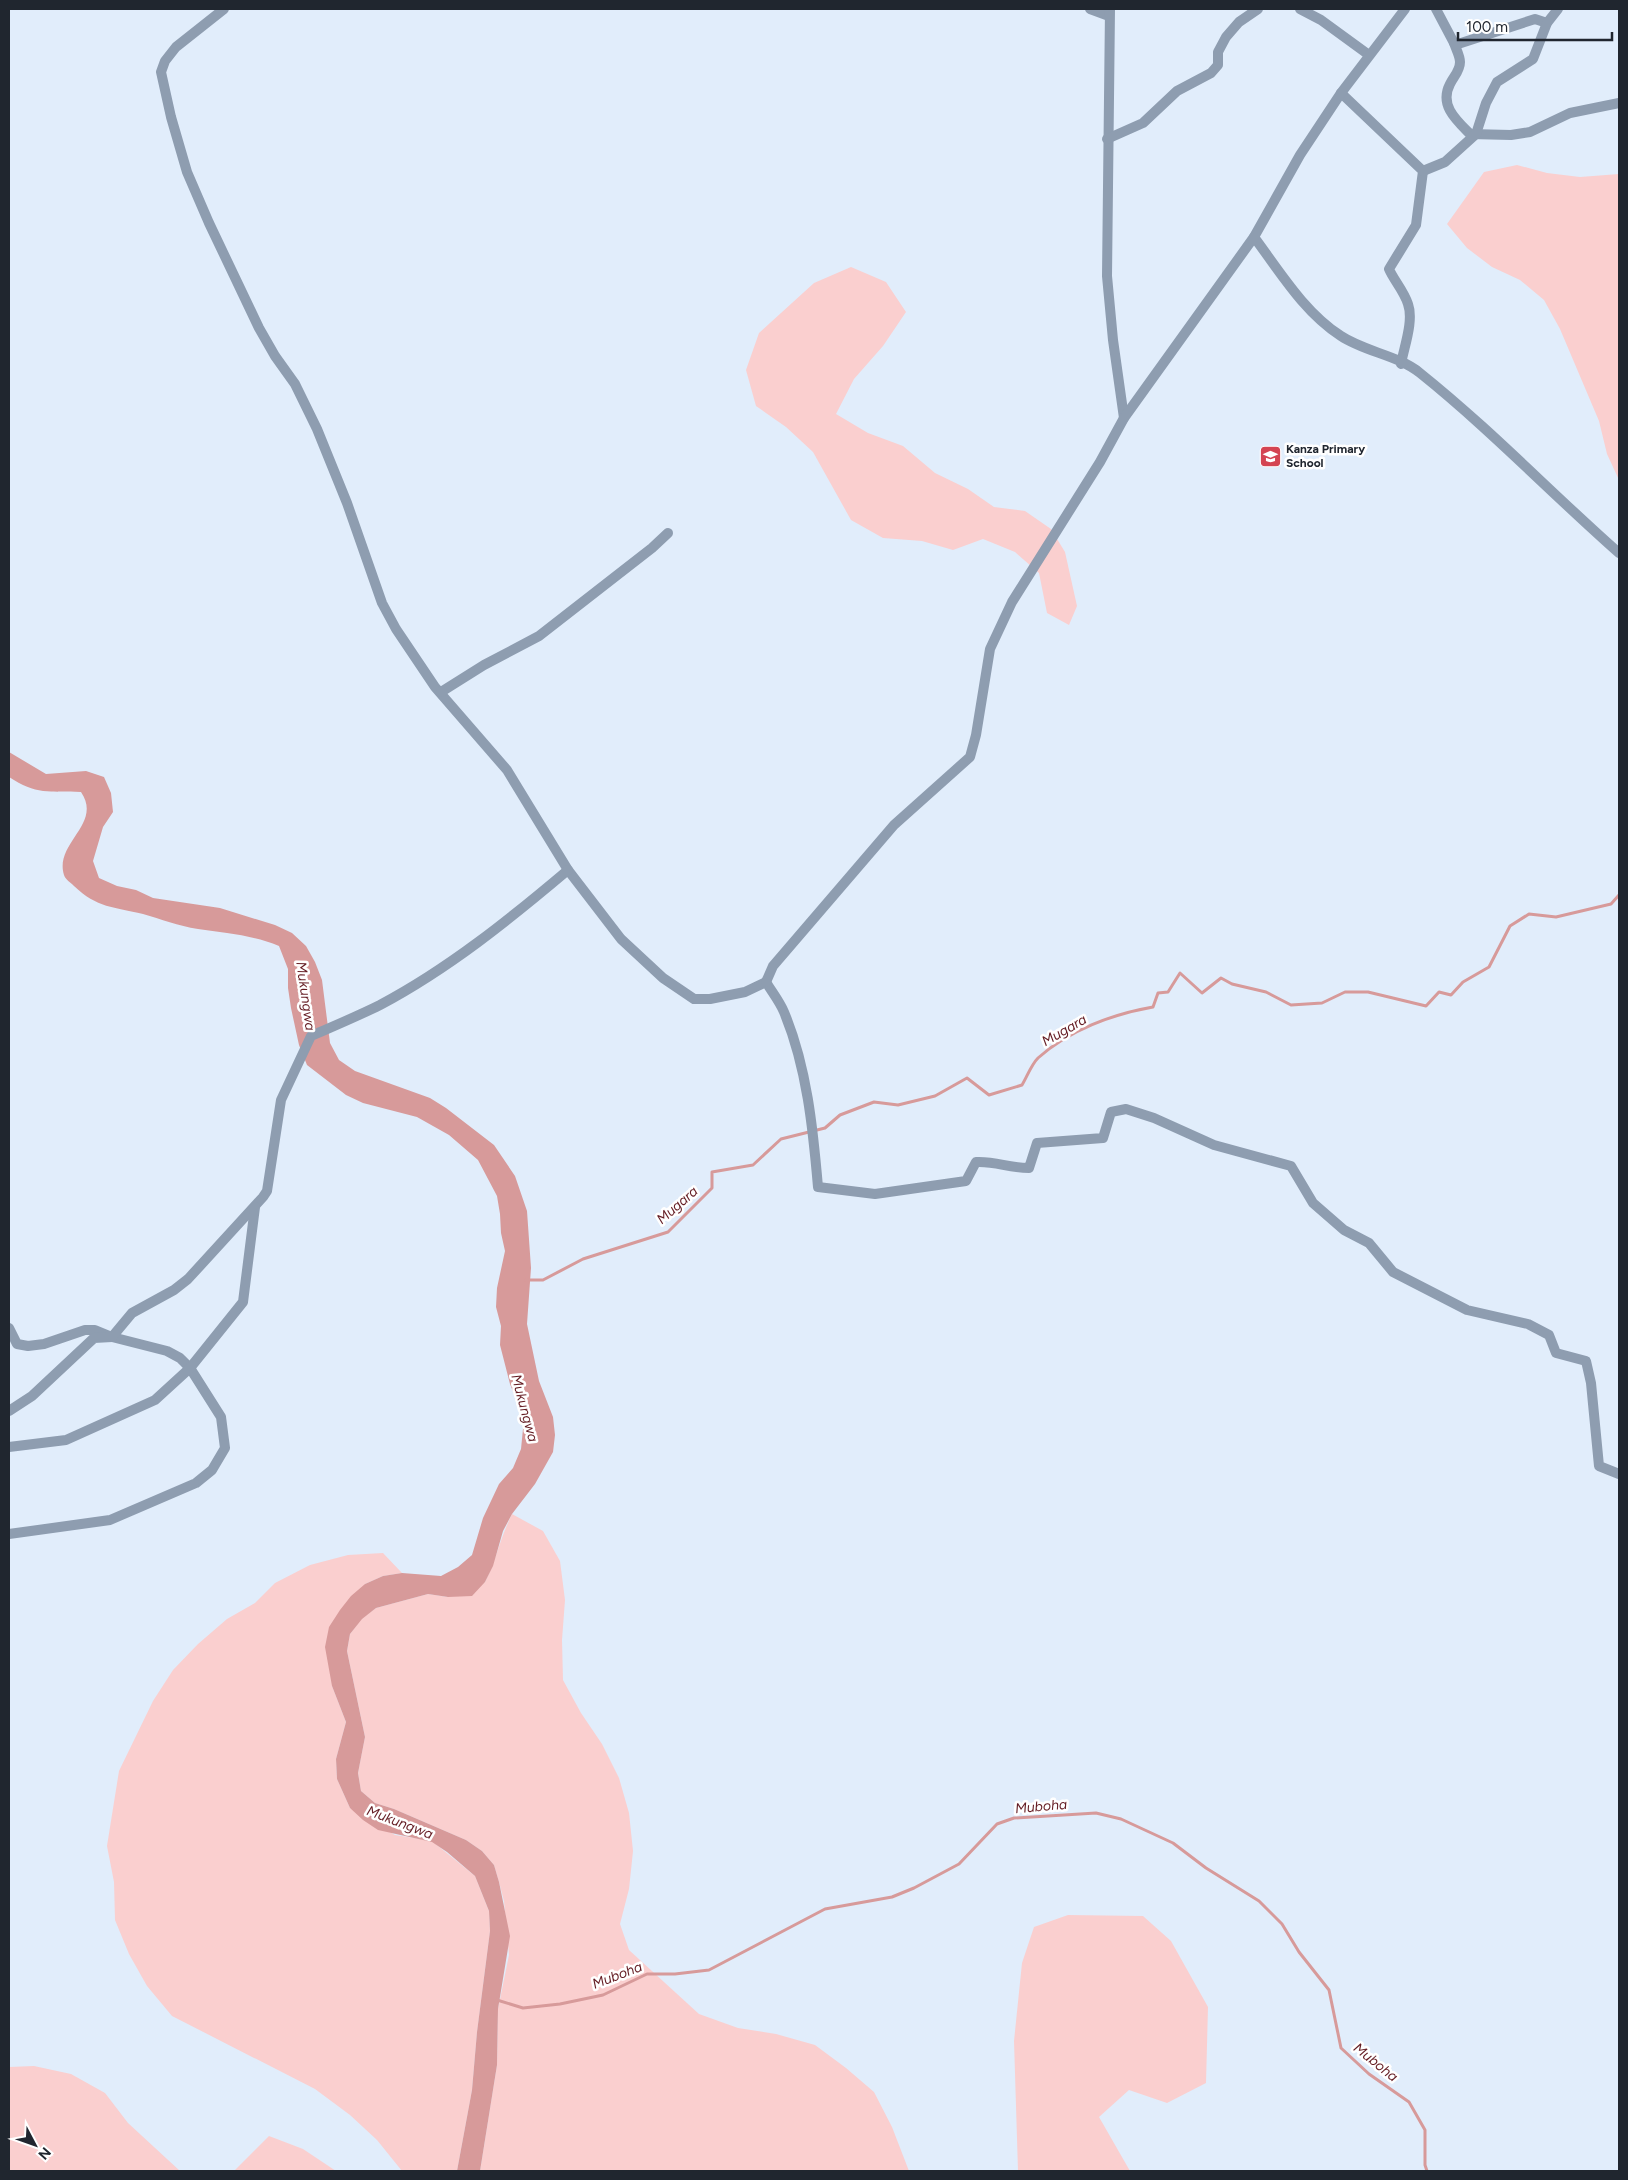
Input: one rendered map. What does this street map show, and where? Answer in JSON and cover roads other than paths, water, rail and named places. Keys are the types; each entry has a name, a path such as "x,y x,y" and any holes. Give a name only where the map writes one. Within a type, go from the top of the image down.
{"street":[{"path":"224,9 176,47 165,61 161,72 171,117 188,172 259,328 305,400 347,502 382,603 407,646 441,692 507,770 568,870 621,939 664,978 694,999 710,999 746,992 766,982 773,966 887,833 970,757 993,640 1012,602 1100,462 1124,418 1254,237 1300,155 1341,93 1406,9"},
{"path":"1090,9 1110,13 1107,140 1108,276 1112,340 1124,418"},
{"path":"1107,140 1142,123 1177,91 1211,73 1218,65 1218,52 1226,37 1239,22 1258,9"},
{"path":"1300,9 1321,20 1369,55"},
{"path":"1436,9 1454,43 1460,62 1458,73 1450,84 1446,97 1447,106 1470,134 1511,135 1530,132 1570,113 1619,103"},
{"path":"1423,171 1445,162 1476,134 1486,104 1497,82 1534,59 1547,23 1558,9"},
{"path":"1454,43 1458,44 1535,19 1547,23"},
{"path":"1341,93 1423,171"},
{"path":"1401,364 1410,316 1409,305 1400,284 1389,269 1416,225 1423,171"},
{"path":"1254,237 1317,318 1342,337 1414,368 1474,419 1619,553"},
{"path":"441,692 484,665 539,636 668,533"},
{"path":"9,1411 32,1396 94,1338 112,1337 132,1313 174,1290 188,1280 255,1207 267,1191 281,1100 311,1036 379,1005 420,982 527,905 568,870"},
{"path":"766,982 784,1012 798,1056 813,1130 818,1187 875,1194 966,1181 976,1162 995,1161 1010,1168 1029,1168 1037,1143 1103,1138 1111,1112 1126,1109 1154,1118 1214,1145 1291,1166 1312,1203 1344,1230 1369,1243 1393,1272 1466,1310 1528,1324 1549,1335 1556,1353 1586,1361 1591,1383 1599,1466 1619,1474"},
{"path":"9,1446 66,1440 155,1400 190,1368 243,1302 255,1207"},
{"path":"9,1328 18,1344 28,1346 44,1344 84,1330 95,1330 112,1337 167,1351 180,1358 190,1368 221,1417 225,1448 212,1470 186,1489 110,1520 9,1534"}],"water":[{"name":"Mukungwa","path":"9,752 46,774 86,771 104,777 111,793 113,812 103,827 93,861 99,878 117,886 136,890 153,898 220,908 275,925 292,933 306,946 322,980 330,1043 339,1060 355,1071 430,1098 494,1145 515,1176 527,1211 531,1268 527,1324 539,1381 553,1417 555,1435 553,1452 535,1484 512,1514 503,1531 493,1566 485,1582 472,1596 448,1597 428,1594 376,1608 362,1619 350,1634 347,1651 365,1737 358,1773 361,1791 375,1803 394,1809 466,1840 482,1851 494,1865 499,1882 510,1936 498,2009 497,2065 480,2171 457,2171 472,2090 477,2032 490,1931 489,1911 475,1876 447,1852 432,1842 378,1830 350,1808 337,1779 336,1759 346,1722 332,1686 325,1647 329,1627 351,1596 365,1584 383,1576 402,1573 441,1576 458,1567 472,1555 483,1518 499,1484 513,1468 521,1449 524,1419 510,1384 500,1345 501,1326 496,1307 497,1288 505,1251 497,1196 478,1160 449,1135 417,1117 363,1103 346,1095 307,1065 299,1045 291,1008 288,969 279,946 249,937 184,926 106,906 90,899 68,881 64,875 63,864 66,853 83,824 86,814 86,803 81,792 43,791 19,783 9,777"}],"waterway":[{"name":"Mugara","path":"526,1280 543,1280 583,1259 668,1232 712,1188 712,1172 753,1165 781,1139 825,1128 840,1115 874,1102 898,1105 935,1096 967,1078 989,1095 1022,1085 1038,1058 1050,1048 1077,1031 1107,1019 1153,1007 1158,993 1168,992 1180,973 1202,993 1221,978 1232,984 1266,992 1291,1005 1322,1003 1345,992 1368,992 1426,1006 1439,992 1451,995 1463,982 1489,967 1510,926 1529,914 1556,917 1611,904 1619,895"},
{"name":"Muboha","path":"497,2000 523,2008 560,2004 603,1995 647,1974 675,1974 709,1970 825,1909 892,1897 914,1888 959,1864 997,1824 1014,1818 1096,1813 1121,1819 1173,1843 1206,1868 1259,1901 1282,1924 1299,1952 1329,1990 1341,2048 1369,2074 1409,2102 1425,2130 1425,2165 1427,2171"}],"place":[{"name":"Kanza Primary School","path":"1270,456"}]}
